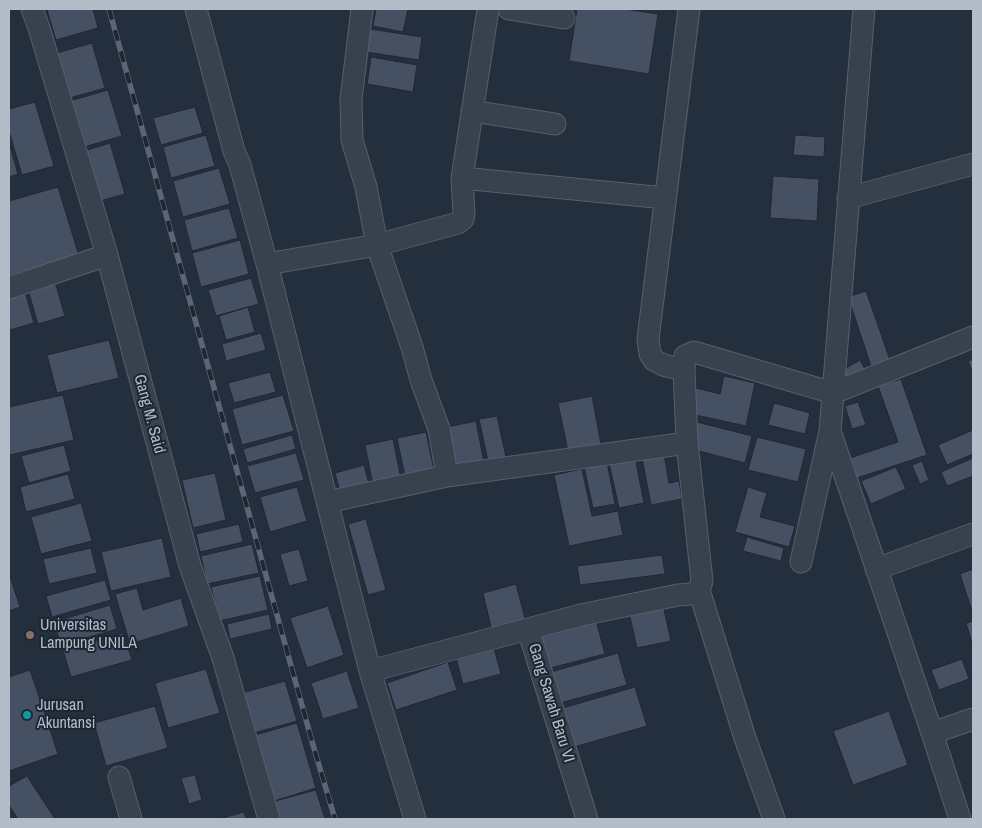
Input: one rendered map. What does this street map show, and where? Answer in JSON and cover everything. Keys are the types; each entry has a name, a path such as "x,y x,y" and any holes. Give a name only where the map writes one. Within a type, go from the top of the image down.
{"street":[{"name":"Gang M. Said","path":"32,9 106,255 190,566 223,658 269,819"},
{"path":"196,9 267,264 370,671 414,819"},
{"path":"362,9 351,99 352,140 366,187 377,245 439,429 448,476"},
{"path":"267,264 377,245 458,223 463,219 462,178 488,9"},
{"path":"510,9 564,18"},
{"path":"684,370 663,365 654,360 650,354 648,338 689,9"},
{"path":"800,562 830,431 864,9"},
{"path":"472,111 555,124"},
{"path":"848,198 973,164"},
{"path":"462,178 665,198"},
{"path":"9,288 106,255"},
{"path":"774,819 744,738 699,590 702,581 688,442 684,370 686,356 694,352 833,393 973,337"},
{"path":"830,431 960,819"},
{"path":"327,502 448,476 688,442"},
{"path":"876,569 973,534"},
{"path":"528,629 581,615 691,594 699,590"},
{"name":"Gang Sawah Baru VI","path":"370,671 528,629 587,819"},
{"path":"932,732 973,719"},
{"path":"119,777 131,819"}],"building":[{"path":"93,9 98,28 56,40 47,10"},
{"path":"376,9 408,9 403,32 373,26"},
{"path":"577,9 625,9 658,14 649,74 569,61"},
{"path":"370,29 422,37 419,60 366,52"},
{"path":"92,43 105,88 66,99 53,54"},
{"path":"371,57 417,65 413,92 367,84"},
{"path":"108,90 122,136 84,147 70,101"},
{"path":"35,102 54,166 22,175 9,131 9,109"},
{"path":"195,107 203,133 161,145 153,118"},
{"path":"206,135 215,166 171,178 163,147"},
{"path":"795,135 825,137 824,157 793,155"},
{"path":"9,143 18,174 9,177"},
{"path":"110,143 125,194 96,202 81,152"},
{"path":"219,168 230,204 183,217 173,181"},
{"path":"773,176 819,179 817,221 770,218"},
{"path":"58,187 79,256 9,276 9,201"},
{"path":"229,208 238,238 192,251 184,220"},
{"path":"240,240 249,274 201,287 192,253"},
{"path":"53,275 65,316 38,324 26,283"},
{"path":"251,278 259,304 216,316 208,290"},
{"path":"23,285 34,323 10,330 9,289"},
{"path":"866,291 890,360 871,366 848,297"},
{"path":"248,307 255,332 226,340 219,316"},
{"path":"261,333 266,350 226,361 222,344"},
{"path":"109,340 119,378 57,393 47,355"},
{"path":"973,359 973,373 968,361"},
{"path":"860,360 867,373 850,383 843,370"},
{"path":"270,372 276,392 234,403 228,383"},
{"path":"724,376 755,383 746,426 691,414 696,388 720,394"},
{"path":"901,379 927,455 857,478 850,458 898,442 878,386"},
{"path":"63,395 74,440 10,455 9,407"},
{"path":"283,395 294,431 242,445 232,409"},
{"path":"592,396 601,444 568,451 558,403"},
{"path":"858,402 866,425 852,429 845,406"},
{"path":"774,403 810,413 805,434 768,425"},
{"path":"497,416 506,457 488,461 479,419"},
{"path":"476,421 484,463 455,469 447,427"},
{"path":"697,422 752,436 745,463 691,449"},
{"path":"973,430 973,454 947,465 938,445"},
{"path":"426,432 435,475 406,481 397,438"},
{"path":"292,435 296,449 247,463 243,449"},
{"path":"757,437 806,449 798,482 748,470"},
{"path":"393,439 402,484 374,490 365,445"},
{"path":"64,445 71,471 29,483 21,456"},
{"path":"296,453 304,480 255,493 247,466"},
{"path":"664,454 669,483 679,481 682,499 651,505 642,458"},
{"path":"635,457 644,503 619,508 609,463"},
{"path":"973,458 973,476 947,486 941,472"},
{"path":"922,461 929,480 920,484 912,465"},
{"path":"607,462 615,504 593,508 584,467"},
{"path":"364,465 369,484 340,492 335,473"},
{"path":"896,467 906,489 871,504 861,481"},
{"path":"582,469 592,516 618,511 623,535 569,546 554,475"},
{"path":"215,473 226,520 193,528 182,480"},
{"path":"68,474 75,499 26,512 20,487"},
{"path":"297,487 307,521 270,532 260,497"},
{"path":"748,487 767,493 760,517 795,526 789,547 735,532"},
{"path":"81,503 92,541 41,554 31,517"},
{"path":"366,519 386,590 368,595 348,524"},
{"path":"239,524 243,542 200,552 196,534"},
{"path":"747,537 784,548 781,561 743,551"},
{"path":"162,538 171,577 111,591 101,552"},
{"path":"252,544 259,573 207,584 201,556"},
{"path":"91,548 97,573 49,584 43,559"},
{"path":"299,549 308,581 289,586 280,554"},
{"path":"662,555 665,574 580,585 577,566"},
{"path":"973,569 973,614 960,574"},
{"path":"9,573 20,607 9,611"},
{"path":"260,576 268,610 219,621 211,587"},
{"path":"105,580 111,600 52,617 46,596"},
{"path":"516,584 526,622 492,631 483,593"},
{"path":"137,588 143,610 181,598 189,626 130,644 115,594"},
{"path":"110,605 117,629 61,645 54,622"},
{"path":"663,605 671,641 637,648 629,613"},
{"path":"328,606 344,655 307,668 290,618"},
{"path":"594,613 605,654 550,668 539,628"},
{"path":"269,614 272,629 230,639 227,624"},
{"path":"973,621 973,646 966,623"},
{"path":"123,633 132,660 71,677 63,650"},
{"path":"494,648 501,674 463,684 456,658"},
{"path":"618,653 627,685 560,703 551,672"},
{"path":"962,659 969,679 939,690 931,670"},
{"path":"448,662 457,690 396,710 387,683"},
{"path":"206,669 220,713 168,728 155,683"},
{"name":"Jurusan Akuntansi","path":"30,670 58,754 9,771 9,677"},
{"path":"347,671 359,708 323,719 311,683"},
{"path":"285,681 297,721 250,734 238,694"},
{"path":"635,687 647,726 574,747 563,708"},
{"path":"155,706 168,748 106,766 94,723"},
{"path":"889,711 908,765 853,785 833,731"},
{"path":"297,723 316,788 271,802 252,736"},
{"path":"195,775 202,800 189,804 181,778"},
{"path":"27,776 55,819 18,819 9,805 9,786"},
{"path":"316,790 325,819 276,819 271,802"},
{"path":"244,812 246,819 219,819"}],"railway":[{"path":"109,9 335,819"}],"place":[{"name":"Universitas Lampung UNILA","path":"30,635"},
{"name":"Jurusan Akuntansi","path":"27,715"}]}
